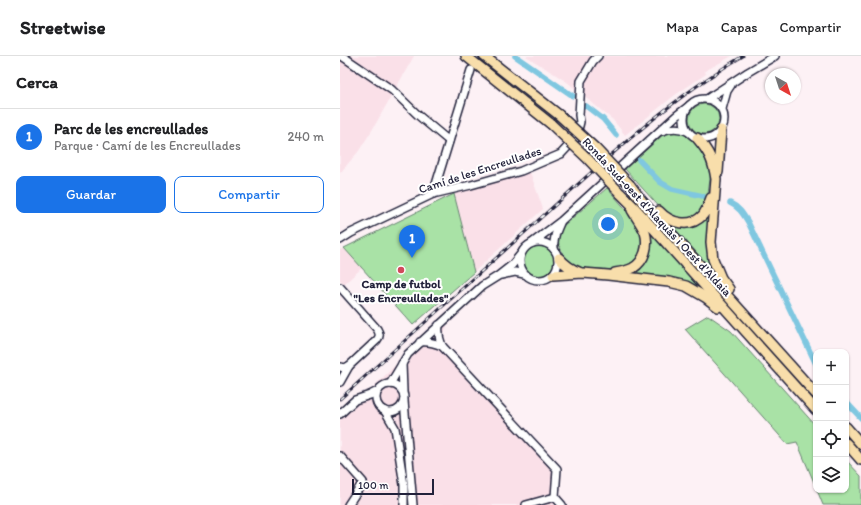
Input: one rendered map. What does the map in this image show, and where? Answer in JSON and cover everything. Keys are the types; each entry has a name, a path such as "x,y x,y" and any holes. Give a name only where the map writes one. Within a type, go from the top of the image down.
{"main road":[{"name":"Ronda Sud-oest d'Alaquàs i Oest d'Aldaia","path":"466,56 551,124 587,158 635,208 813,407"},
{"name":"Ronda Sud-oest d'Alaquàs i Oest d'Aldaia","path":"484,56 559,115 596,149 630,185 813,391"},
{"path":"721,130 718,168 714,189 711,242 713,259 721,278 731,292 736,305"},
{"path":"693,135 710,155 714,166 716,179"},
{"path":"630,185 640,191 665,217 672,221 684,223 695,220 704,214 714,189"},
{"path":"608,275 634,267 641,261 647,247 645,232 620,193"},
{"path":"558,258 572,270 583,273"},
{"path":"553,275 583,273 669,282 686,286 705,296 719,308 729,312"},
{"path":"849,430 861,444"},
{"path":"849,446 861,460"}],"street":[{"path":"342,56 392,90 419,116 449,141"},
{"name":"Camí de les Encreullades","path":"340,240 351,233 433,194 521,171 561,154 576,138 580,122 581,81 593,61 598,56"},
{"path":"707,99 776,56"},
{"path":"433,194 471,70"},
{"path":"722,109 727,91 735,81"},
{"path":"390,384 406,356 420,342 482,286 512,265 527,246 560,221 656,134 676,116 697,100 707,99 718,104 724,114 721,130 718,134 708,139 702,139 679,128 671,128 656,134"},
{"path":"689,106 686,110 684,119 686,128 693,135"},
{"path":"498,276 515,272 524,274 535,280 542,280 548,279 553,275 559,264 553,242 560,221"},
{"path":"340,232 351,233"},
{"path":"532,243 544,242 554,249"},
{"path":"521,254 520,265 524,274"},
{"path":"340,287 380,333 377,340 349,366 340,382"},
{"path":"439,325 438,335 442,346 557,469 555,497 562,505"},
{"path":"420,342 434,343 442,346"},
{"path":"402,362 403,391 413,505"},
{"path":"340,367 345,368 349,366"},
{"path":"340,414 355,400 378,391 383,386 393,384 399,386 403,391"},
{"path":"378,391 376,398 378,404 385,411 394,428 404,485 404,505"},
{"path":"355,400 378,404"},
{"path":"385,411 389,412 397,410 404,401"},
{"path":"340,456 363,482 348,505"},
{"path":"526,505 555,497"}],"shaded area":[{"path":"340,56 414,56 371,132 358,152 340,173"},
{"path":"526,56 732,56 705,71 706,74 675,95 625,135 613,120 567,82"},
{"path":"530,172 543,209 474,272 454,194"},
{"path":"344,248 362,268 344,284 340,280 340,250"},
{"path":"438,323 447,326 444,334 445,344 560,468 560,495 568,505 340,505 340,420"}],"green space":[{"path":"704,104 715,108 719,119 715,130 704,134 693,130 689,119 693,108"},
{"path":"678,131 685,134 701,146 706,154 711,172 707,201 701,212 691,219 679,220 663,211 625,169 665,133"},
{"path":"607,188 630,214 642,234 643,250 633,264 616,270 583,268 573,265 566,261 559,245 558,237 560,231 563,226"},
{"path":"454,194 474,272 413,325 344,248"},
{"path":"710,209 714,272 671,224 676,225"},
{"path":"647,228 702,289 701,290 625,274 638,268"},
{"path":"536,246 542,246 552,253 555,262 554,268 548,275 542,278 536,278 526,271 523,265 523,259 530,249"},
{"path":"708,315 731,331 813,423 813,480 797,442 787,444 685,329"},
{"path":"849,463 861,476 861,505 823,505 818,493 849,493"}],"waterway":[{"path":"515,56 573,96"},
{"path":"586,106 603,119 616,135"},
{"path":"639,160 660,182 672,189 703,196"},
{"path":"730,203 738,209 748,222 813,358"},
{"path":"849,405 861,418"}],"tunnel":[{"path":"473,66 479,56"}],"railway":[{"path":"340,399 591,172 640,130 690,91 743,56"}],"place":[{"name":"Parc de les encreullades","path":"412,258"},
{"name":"Camp de futbol \"Les Encreullades\"","path":"401,270"}]}
